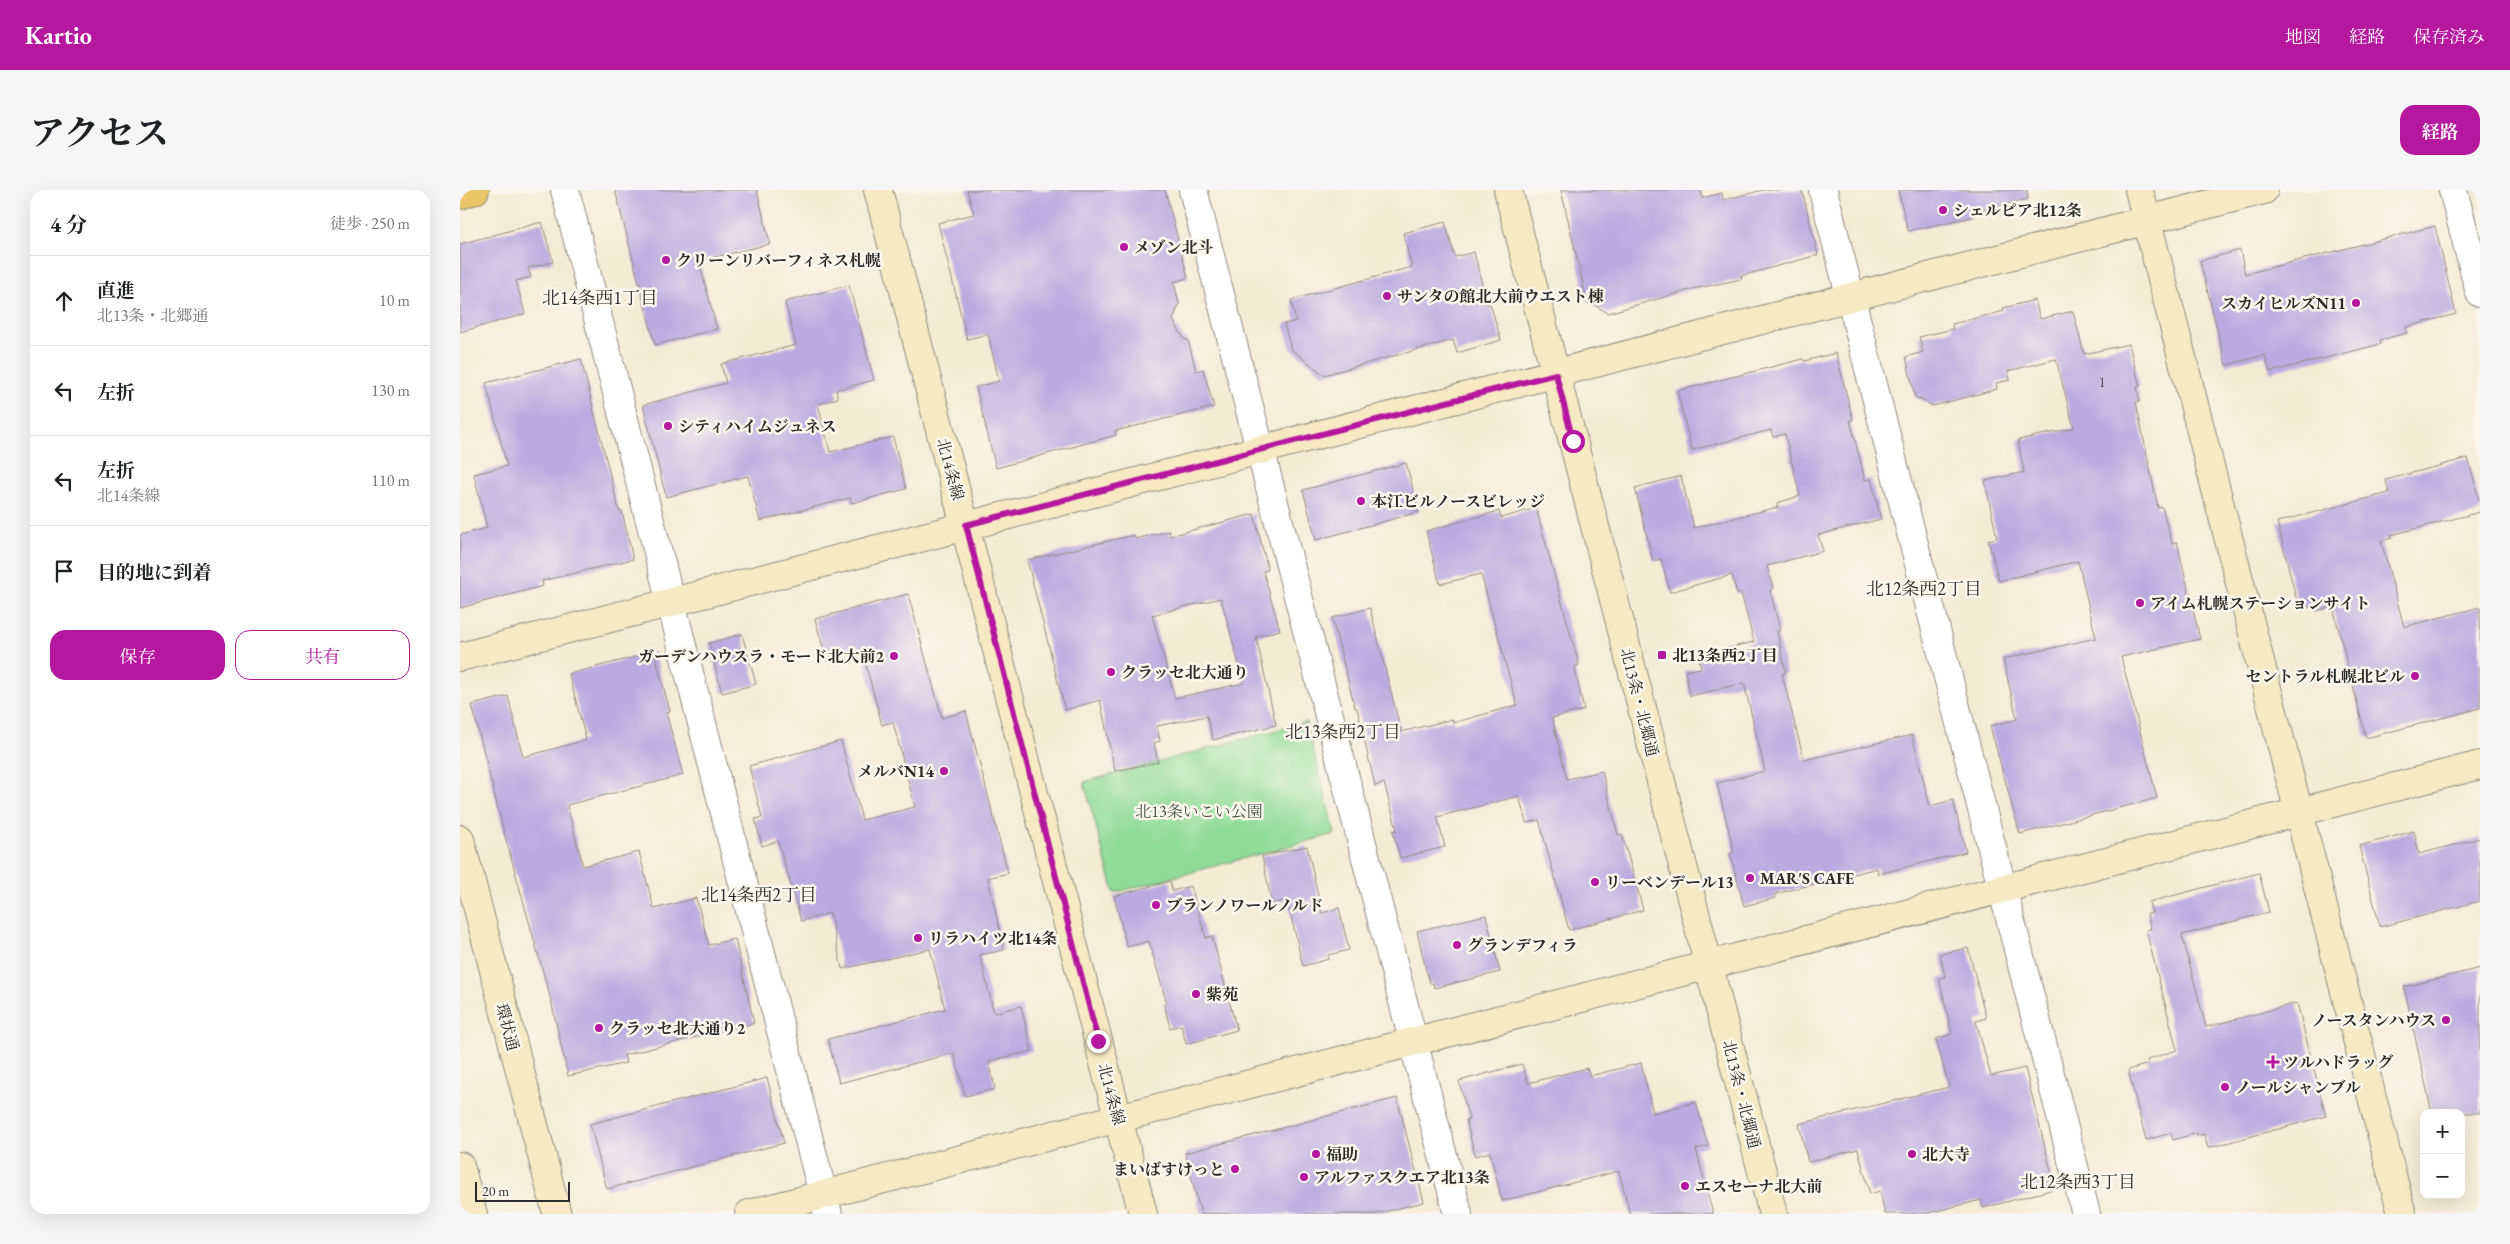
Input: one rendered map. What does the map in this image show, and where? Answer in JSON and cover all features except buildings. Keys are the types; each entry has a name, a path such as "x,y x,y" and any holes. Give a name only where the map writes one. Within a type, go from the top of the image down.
{"highway":[{"path":"460,195 475,190"}],"street":[{"path":"564,190 825,1204"},
{"name":"北14条線","path":"878,190 1143,1214"},
{"path":"1193,190 1458,1214"},
{"name":"北13条・北郷通","path":"1508,190 1773,1214"},
{"path":"1823,190 2086,1214"},
{"path":"2139,190 2297,812 2402,1214"},
{"path":"460,657 2264,190"},
{"path":"2453,190 2480,293"},
{"path":"749,1214 825,1204 1118,1117 1414,1043 2480,765"},
{"name":"環状通","path":"460,839 557,1214"},
{"path":"460,1166 473,1214"}],"green space":[{"name":"北13条いこい公園","path":"1306,722 1335,834 1114,893 1084,782"}],"place":[{"name":"シェルピア北12条","path":"1943,210"},
{"name":"メゾン北斗","path":"1124,247"},
{"name":"クリーンリバーフィネス札幌","path":"666,260"},
{"name":"サンタの館北大前ウエスト棟","path":"1387,296"},
{"name":"スカイヒルズN11","path":"2356,303"},
{"name":"シティハイムジュネス","path":"668,426"},
{"name":"本江ビルノースビレッジ","path":"1361,501"},
{"name":"アイム札幌ステーションサイト","path":"2140,603"},
{"name":"北13条西2丁目","path":"1662,655"},
{"name":"ガーデンハウスラ・モード北大前2","path":"894,656"},
{"name":"クラッセ北大通り","path":"1111,672"},
{"name":"セントラル札幌北ビル","path":"2415,676"},
{"name":"メルバN14","path":"944,771"},
{"name":"MAR'S CAFE","path":"1750,878"},
{"name":"リーベンデール13","path":"1595,882"},
{"name":"ブランノワールノルド","path":"1156,905"},
{"name":"リラハイツ北14条","path":"918,938"},
{"name":"グランデフィラ","path":"1457,945"},
{"name":"紫苑","path":"1196,994"},
{"name":"ノースタンハウス","path":"2446,1020"},
{"name":"クラッセ北大通り2","path":"599,1028"},
{"name":"ツルハドラッグ","path":"2273,1062"},
{"name":"ノールシャンブル","path":"2225,1087"},
{"name":"福助","path":"1316,1154"},
{"name":"北大寺","path":"1912,1154"},
{"name":"まいばすけっと","path":"1235,1169"},
{"name":"アルファスクエア北13条","path":"1304,1177"},
{"name":"エスセーナ北大前","path":"1685,1186"}],"district":[{"name":"北14条西1丁目","path":"600,298"},
{"name":"北12条西2丁目","path":"1924,589"},
{"name":"北13条西2丁目","path":"1343,732"},
{"name":"北14条西2丁目","path":"759,895"},
{"name":"北12条西3丁目","path":"2078,1182"}],"route":[{"path":"1098,1041 966,525 1556,374 1573,441"}]}
